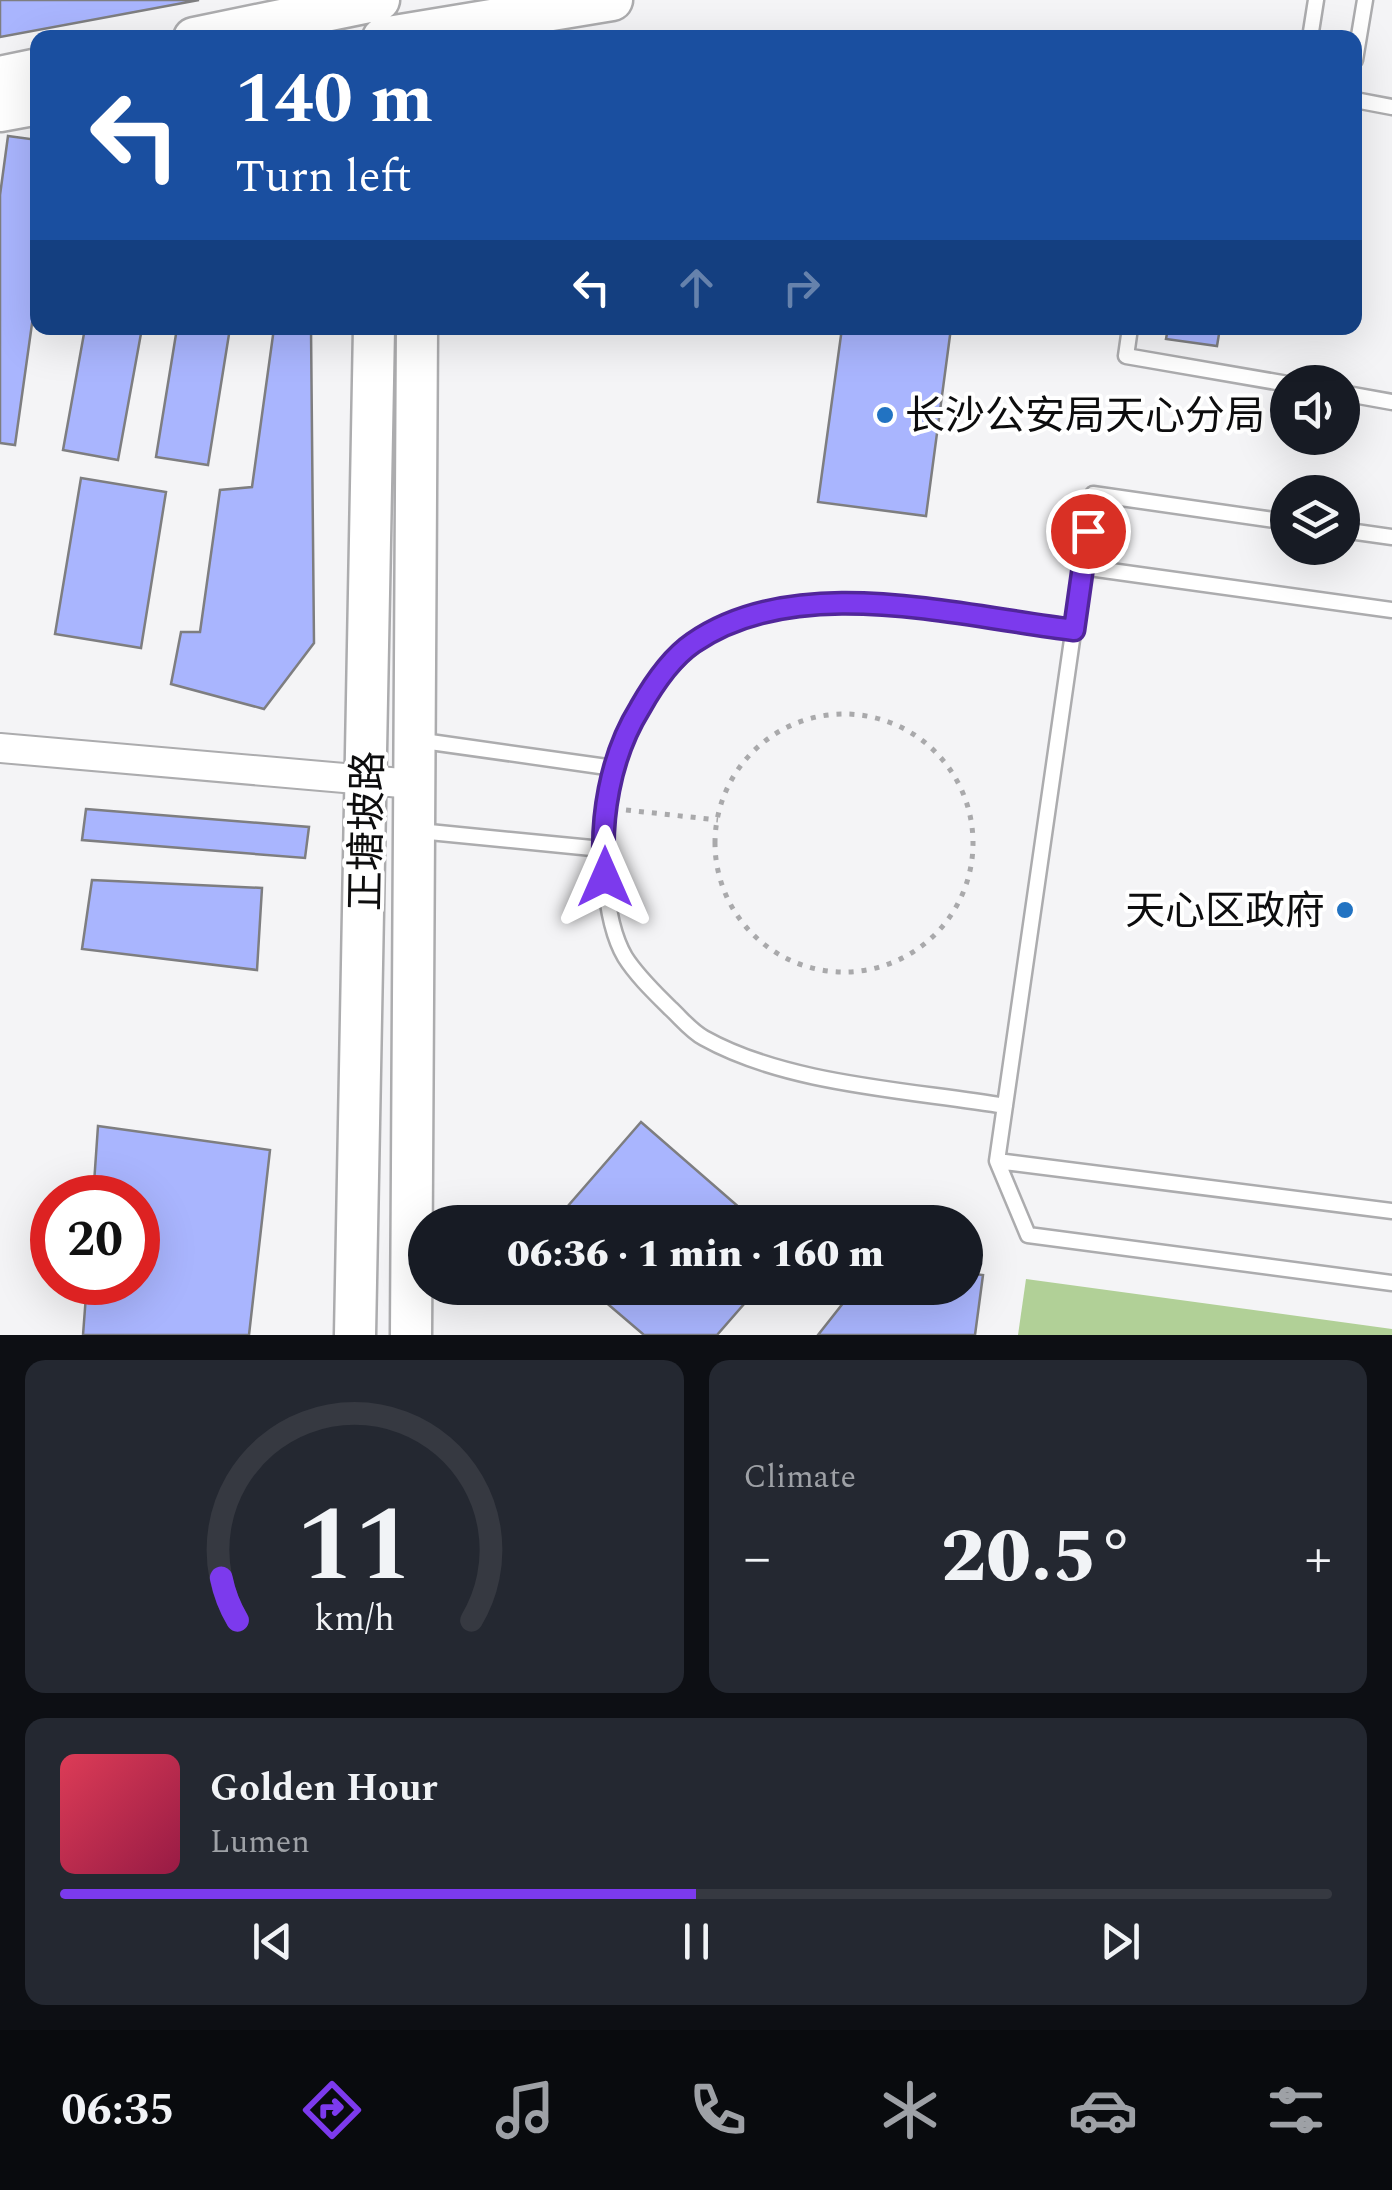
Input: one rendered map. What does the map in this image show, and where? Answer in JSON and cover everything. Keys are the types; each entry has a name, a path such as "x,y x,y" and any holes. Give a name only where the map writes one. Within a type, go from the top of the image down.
{"street":[{"path":"234,30 382,0 384,30"},
{"path":"405,30 431,21 612,0"},
{"path":"0,77 30,71"},
{"path":"0,112 30,106"},
{"name":"正塘坡路","path":"354,1335 374,335"},
{"name":"正塘坡路","path":"411,1335 417,335"},
{"path":"0,748 413,784"}],"lane":[{"path":"1311,30 1316,0"},
{"path":"1360,30 1365,0"},
{"path":"1362,101 1392,107"},
{"path":"1129,335 1126,356 1270,381"},
{"path":"1360,396 1392,402"},
{"path":"1270,519 1093,494 997,1161 1028,1234 1392,1283"},
{"path":"1360,533 1392,537"},
{"path":"1082,567 1392,610"},
{"path":"1005,1106 772,1068 701,1037 624,956 608,905 602,849 614,768 631,722 657,680 692,644 753,613 838,601 1074,630"},
{"path":"413,740 614,768"},
{"path":"413,830 602,849"},
{"path":"997,1161 1392,1211"}],"path":[{"path":"840,713 880,718 916,735 946,763 966,798 974,839 969,879 949,920 916,951 876,970 830,973 788,961 751,934 726,897 714,853 718,820 736,771 764,741 813,718 840,713"},
{"path":"608,808 718,820"}],"green space":[{"path":"1026,1279 1392,1329 1392,1335 1018,1335"}],"building":[{"path":"0,0 199,0 30,30 0,37"},
{"path":"8,136 30,139 30,335 15,445 0,443 0,195"},
{"path":"84,335 141,335 118,460 63,450"},
{"path":"176,335 229,335 208,465 156,457"},
{"path":"273,335 311,335 314,643 264,709 171,684 181,632 200,632 220,490 252,487"},
{"name":"长沙公安局天心分局","path":"841,335 950,335 926,516 818,502"},
{"path":"1167,335 1219,335 1217,346 1166,339"},
{"path":"81,478 166,492 141,648 55,634"},
{"path":"86,809 309,827 305,858 82,840"},
{"path":"92,880 262,888 257,970 82,949"},
{"path":"641,1122 736,1205 569,1205"},
{"path":"98,1126 270,1150 249,1335 83,1335 85,1305 160,1305 160,1175 95,1175"},
{"path":"609,1305 743,1305 717,1335 644,1335"},
{"path":"842,1305 979,1305 975,1335 818,1335"}],"place":[{"name":"长沙公安局天心分局","path":"885,415"},
{"name":"天心区政府","path":"1345,910"}],"route":[{"path":"605,877 602,849 614,768 622,745 657,680 692,644 753,613 838,601 1074,630 1088,531"}]}
